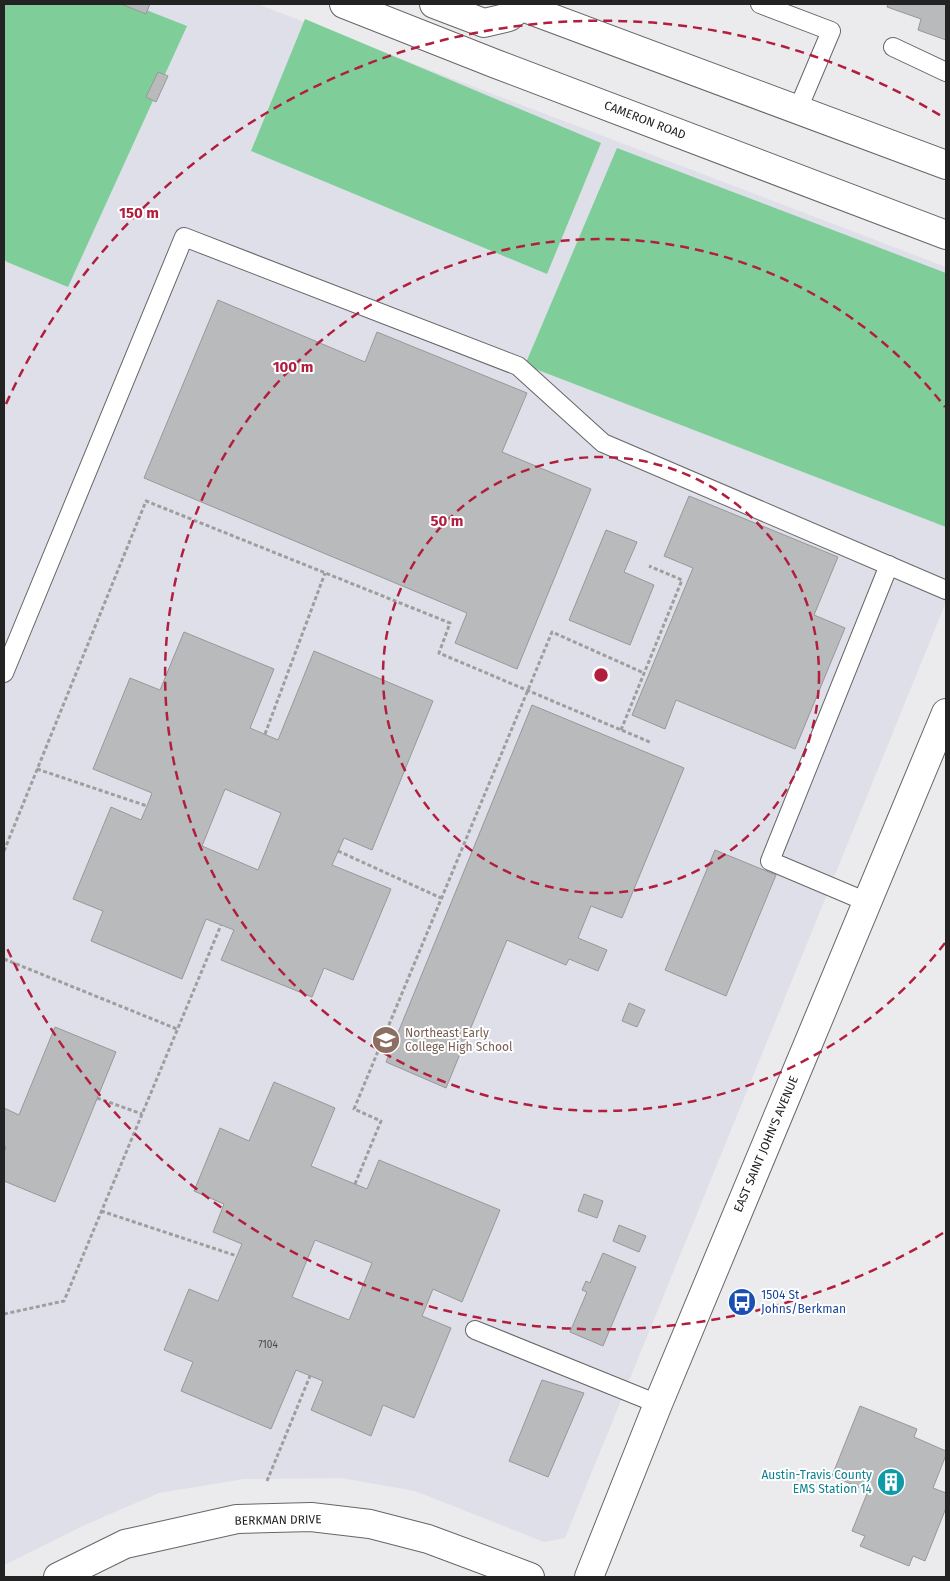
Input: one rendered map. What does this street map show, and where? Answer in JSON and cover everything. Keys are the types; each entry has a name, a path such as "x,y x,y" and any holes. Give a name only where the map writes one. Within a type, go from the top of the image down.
{"street":[{"name":"CAMERON ROAD","path":"344,4 496,64 946,235"},
{"path":"434,4 484,23 509,17 517,5 798,109 944,160"},
{"name":"EAST SAINT JOHN'S AVENUE","path":"589,1577 658,1404 946,713"},
{"name":"BERKMAN DRIVE","path":"58,1577 125,1544 237,1519 311,1516 370,1524 428,1539 530,1577"}],"lane":[{"path":"760,4 831,31 798,109"},
{"path":"894,47 946,72"},
{"path":"4,673 184,238 518,366 603,443 946,590"},
{"path":"867,902 770,861 889,565"},
{"path":"475,1330 658,1404"}],"path":[{"path":"4,851 146,501 450,623 439,653 652,743"},
{"path":"621,730 682,580 648,566"},
{"path":"264,734 325,573"},
{"path":"355,1184 381,1121 354,1110 552,632 644,674"},
{"path":"37,769 147,806"},
{"path":"338,851 442,898"},
{"path":"4,1314 64,1301 221,925"},
{"path":"4,959 177,1029"},
{"path":"97,1098 142,1114"},
{"path":"102,1211 237,1256"},
{"path":"267,1480 310,1376"}],"shaded area":[{"name":"Northeast Early College High School","path":"4,4 257,4 946,267 946,602 565,1538 544,1542 415,1491 341,1478 244,1479 159,1493 87,1524 4,1565"}],"green space":[{"path":"4,4 131,4 187,26 68,287 7,262 4,259"},
{"path":"305,19 601,143 547,274 251,151"},
{"path":"617,148 946,273 946,527 525,365"}],"building":[{"path":"121,4 150,4 146,14"},
{"path":"888,4 946,4 946,40 918,30 921,19 887,7"},
{"path":"158,72 168,76 156,102 146,97"},
{"path":"218,300 365,362 377,332 527,393 502,452 591,489 517,669 455,643 467,613 144,478"},
{"path":"689,496 838,557 814,615 845,628 795,749 676,700 665,729 632,715 693,568 664,556"},
{"path":"606,530 637,542 624,572 654,585 630,645 569,620"},
{"path":"184,632 274,669 250,728 278,740 314,651 433,701 372,850 344,838 332,865 391,889 353,980 324,968 312,997 221,960 234,930 206,919 182,979 91,941 103,911 73,899 111,807 141,820 152,793 93,769 130,678 160,690","holes":["225,789 281,813 258,870 202,846"]},
{"path":"532,705 684,768 622,918 591,906 578,938 607,950 598,971 569,959 566,965 507,940 446,1088 386,1062"},
{"path":"715,850 776,875 726,996 665,970"},
{"path":"629,1003 645,1010 637,1027 622,1021"},
{"path":"55,1027 116,1052 55,1202 4,1181 4,1153 6,1147 4,1146 4,1108 19,1115"},
{"path":"274,1082 335,1108 311,1166 367,1189 379,1160 500,1210 462,1302 433,1289 422,1316 451,1328 414,1418 383,1405 371,1436 311,1410 323,1381 296,1370 271,1429 181,1391 193,1362 164,1350 189,1289 218,1301 242,1244 213,1232 224,1204 194,1191 220,1128 249,1141","holes":["315,1240 372,1263 349,1320 292,1297"]},
{"path":"584,1194 603,1201 597,1218 578,1211"},
{"path":"619,1225 646,1236 639,1252 613,1241"},
{"path":"603,1253 636,1267 603,1346 570,1332 587,1292 582,1290 586,1281 590,1283"},
{"path":"542,1380 584,1393 548,1477 509,1461"},
{"name":"Austin-Travis County EMS Station 14","path":"860,1406 917,1429 914,1437 946,1451 933,1488 946,1493 946,1508 925,1561 913,1556 909,1566 860,1546 865,1536 852,1531 868,1491 832,1476"}],"place":[{"name":"Northeast Early College High School","path":"386,1040"},
{"name":"1504 St Johns/Berkman","path":"742,1302"},
{"name":"Austin-Travis County EMS Station 14","path":"891,1482"}]}
